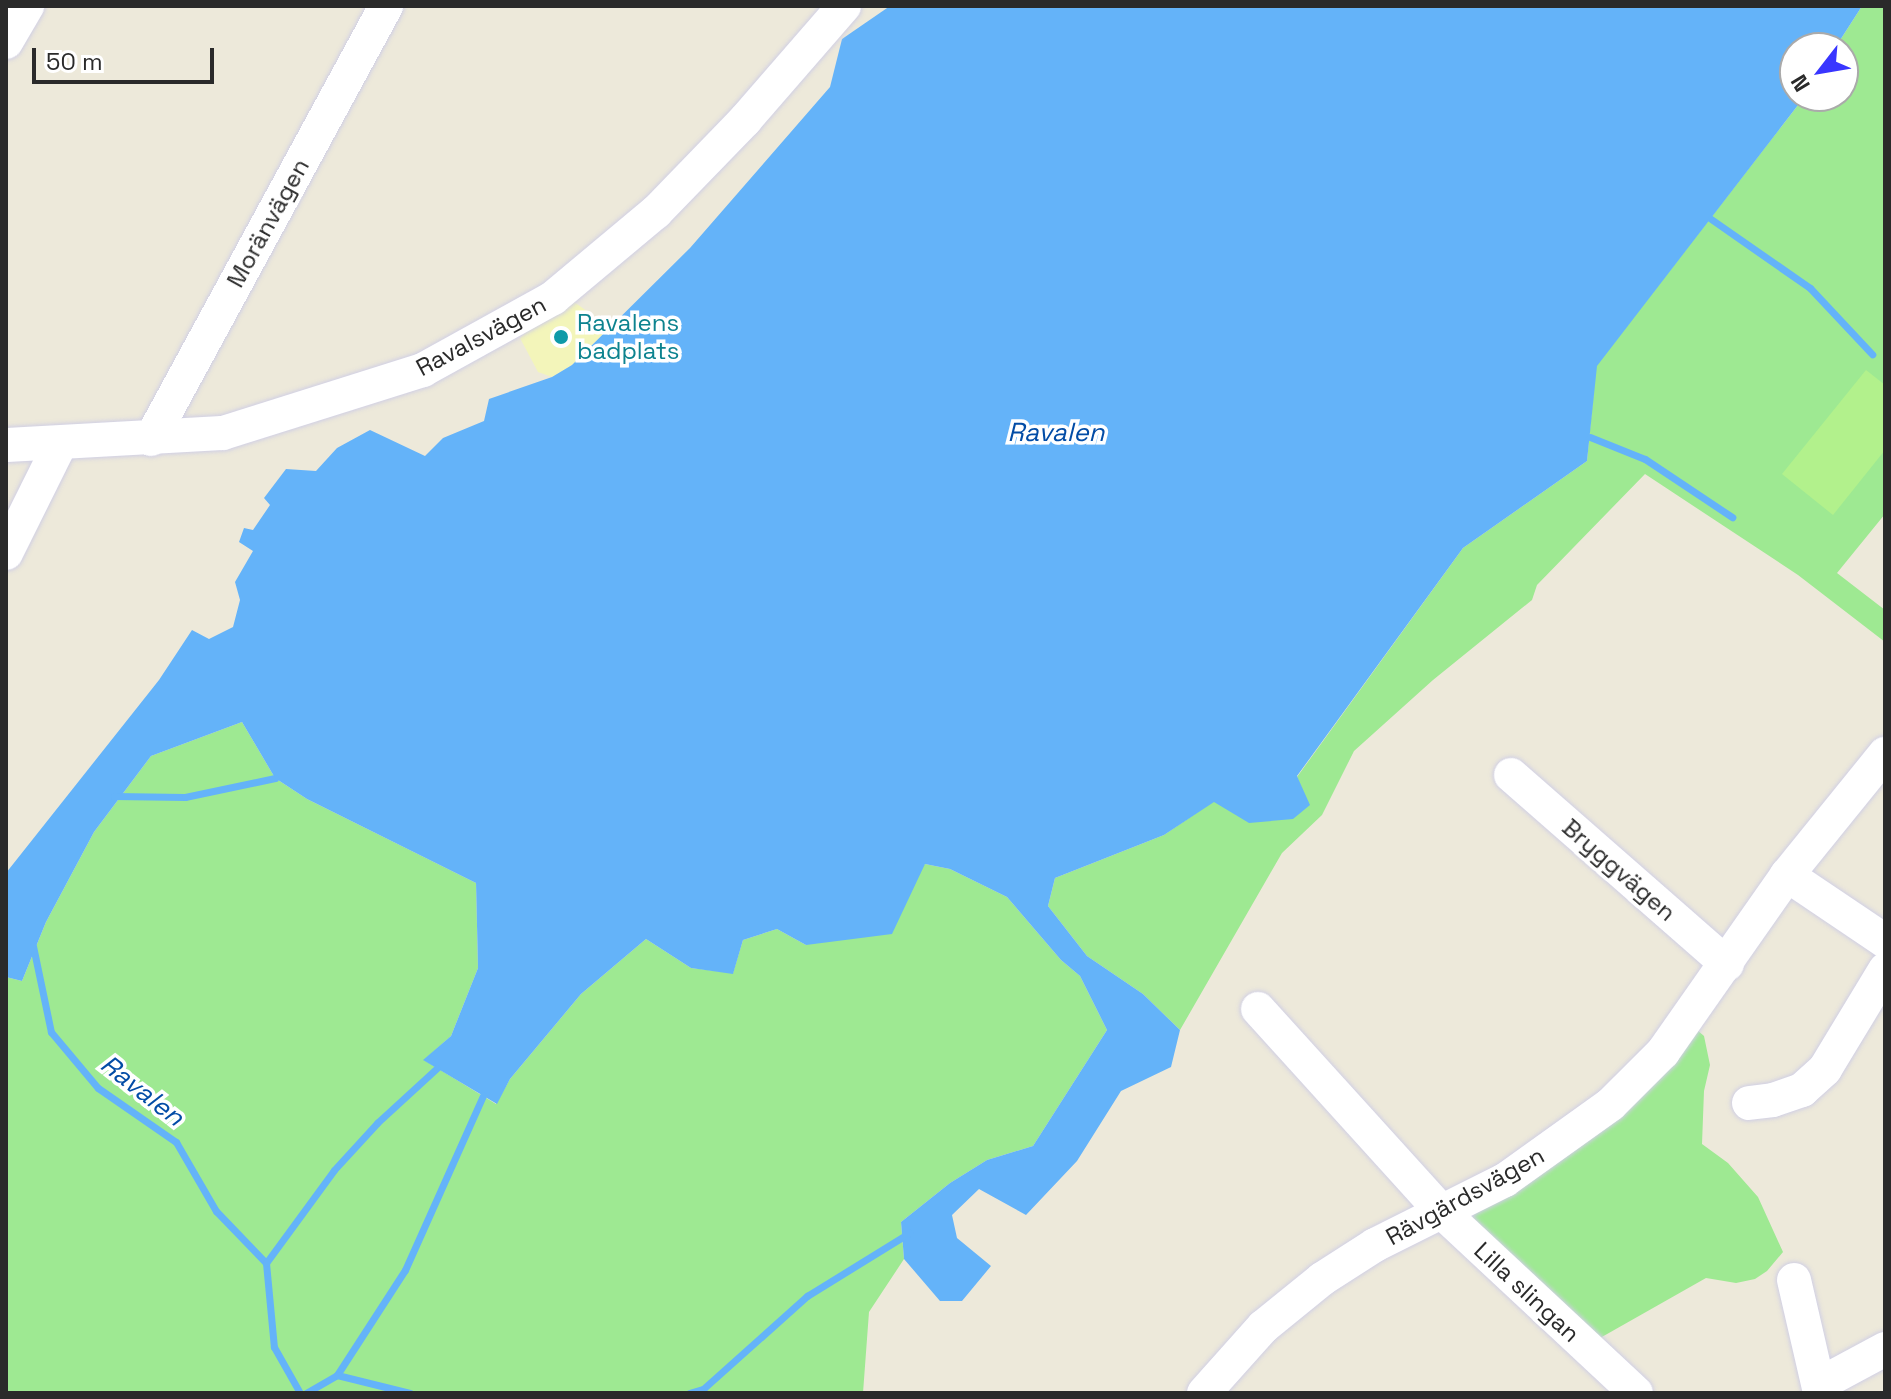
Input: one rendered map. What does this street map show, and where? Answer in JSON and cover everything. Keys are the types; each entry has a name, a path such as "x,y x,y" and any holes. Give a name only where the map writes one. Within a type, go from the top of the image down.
{"street":[{"path":"6,42 27,6"},
{"name":"Moränvägen","path":"151,439 386,6"},
{"name":"Ravalsvägen","path":"6,445 223,433 423,370 553,298 656,212 745,120 844,6"},
{"path":"6,553 60,444"},
{"name":"Rävgärdsvägen","path":"1207,1392 1263,1327 1322,1279 1375,1245 1505,1180 1611,1104 1663,1052 1787,875 1885,754"},
{"name":"Bryggvägen","path":"1511,775 1727,964"},
{"path":"1787,875 1885,941"},
{"path":"1749,1103 1773,1100 1802,1090 1825,1069 1885,970"},
{"name":"Lilla slingan","path":"1258,1009 1442,1212 1636,1393"},
{"path":"1794,1280 1820,1388 1885,1349"}],"green space":[{"path":"1862,6 1885,6 1885,514 1837,573 1885,610 1885,642 1798,575 1645,474 1537,585 1532,600 1433,680 1354,751 1322,815 1282,853 1180,1030 1143,994 1087,956 1048,906 1055,878 1164,835 1214,801 1309,805 1297,777 1463,548 1587,461 1596,366 1793,112 1859,112 1859,32 1845,32"},
{"path":"1866,370 1885,385 1885,450 1833,515 1782,474"},
{"path":"242,722 275,778 307,799 476,883 478,968 451,1036 424,1060 496,1104 510,1079 581,994 646,939 691,968 733,973 743,940 777,929 806,945 925,864 950,869 1007,897 1061,960 1080,976 1107,1030 1033,1146 987,1160 950,1183 901,1222 904,1259 869,1312 863,1393 6,1393 6,977 22,981 46,922 94,832 151,756"},
{"path":"1696,1029 1704,1036 1710,1065 1704,1091 1702,1144 1728,1163 1758,1197 1783,1252 1767,1271 1755,1279 1736,1283 1706,1278 1593,1342 1476,1230 1472,1214"}],"sand":[{"name":"Ravalens badplats","path":"570,299 602,322 602,335 572,365 552,377 538,372 520,338 542,316"}],"water":[{"name":"Ravalen","path":"890,6 1862,6 1845,32 1779,32 1779,112 1793,112 1597,366 1587,461 1463,548 1297,776 1310,805 1293,819 1249,823 1214,802 1164,835 1055,878 1048,906 1087,956 1143,994 1180,1030 1171,1067 1121,1091 1077,1161 1026,1215 979,1189 952,1215 957,1238 991,1266 962,1301 940,1301 904,1259 901,1222 950,1183 987,1160 1033,1146 1107,1030 1080,976 1061,960 1007,897 950,869 925,864 892,934 806,945 777,929 743,940 733,974 691,968 646,939 581,994 510,1079 497,1104 423,1060 451,1036 478,968 476,883 307,799 275,778 242,722 151,756 94,832 46,922 22,981 6,977 6,873 159,680 192,630 209,639 233,627 240,600 235,582 253,551 239,542 244,528 253,530 270,505 264,498 286,469 316,471 337,448 370,430 425,456 443,438 484,421 489,399 552,377 572,365 690,248 830,87 842,39"}],"waterway":[{"path":"1711,219 1810,288 1872,354"},
{"path":"1590,437 1645,459 1732,517"},
{"name":"Ravalen","path":"114,796 185,797 275,778"},
{"name":"Ravalen","path":"33,946 51,1032 98,1088 176,1142 216,1211 266,1263 274,1347 300,1393"},
{"name":"Ravalen","path":"266,1263 334,1170 377,1123 437,1068"},
{"name":"Ravalen","path":"337,1375 405,1270 483,1096"},
{"path":"689,1393 703,1389 807,1296 909,1233"},
{"path":"306,1393 337,1375 410,1393"}],"place":[{"name":"Ravalens badplats","path":"561,337"}]}
